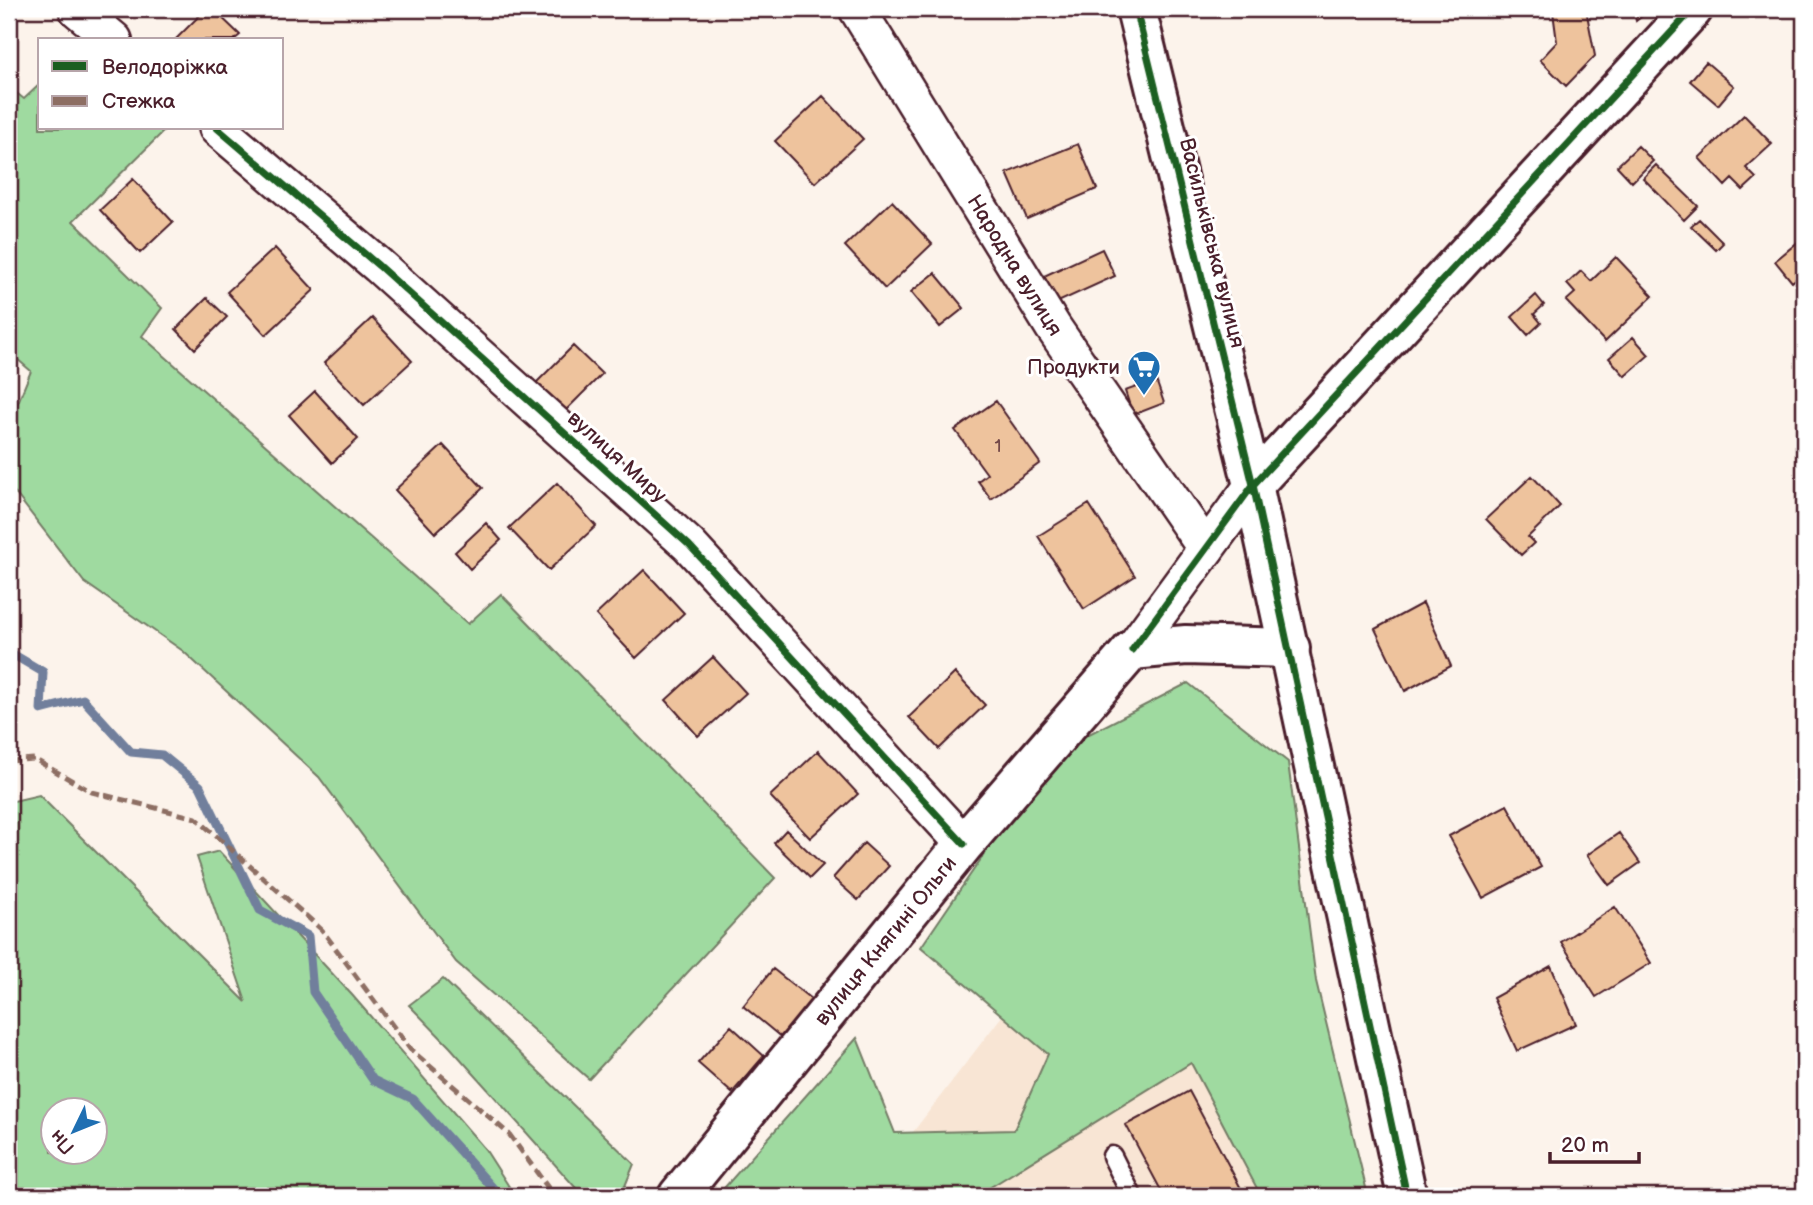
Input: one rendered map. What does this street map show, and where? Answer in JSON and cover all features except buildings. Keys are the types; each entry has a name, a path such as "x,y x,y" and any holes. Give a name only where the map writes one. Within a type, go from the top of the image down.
{"street":[{"path":"77,9 112,38"},
{"name":"Народна вулиця","path":"857,9 1053,327 1206,549"},
{"name":"Васильківська вулиця","path":"1136,9 1253,485 1407,1196"},
{"path":"1132,650 1253,485 1693,9"},
{"name":"вулиця Миру","path":"219,130 379,266 689,545 964,844"},
{"path":"1132,650 1186,645 1290,648"},
{"name":"вулиця Княгині Ольги","path":"678,1196 964,844 1132,650"}],"lane":[{"path":"1112,1156 1132,1196"}],"shaded area":[{"path":"1202,755 1345,1196 864,1196"}],"green space":[{"path":"38,86 38,130 163,132 73,221 162,308 142,336 468,624 501,594 775,878 589,1079 456,962 319,777 183,651 84,582 9,485 9,424 31,371 9,352 9,87 24,99"},
{"path":"1188,683 1288,762 1316,981 1368,1196 1261,1196 1191,1063 976,1196 717,1196 857,1038 895,1133 1014,1130 1048,1054 921,947 1054,752"},
{"path":"39,795 246,1002 197,857 219,851 352,995 485,1149 515,1196 9,1196 9,802"},
{"path":"443,979 634,1164 621,1196 583,1196 409,1005"}],"waterway":[{"path":"9,652 43,672 41,710 83,699 131,752 162,755 200,786 260,910 308,936 313,992 373,1080 413,1099 500,1196"}],"marked path":[{"path":"9,761 34,759 92,792 196,818 322,930 410,1049 509,1134 554,1196"}],"cycle path":[{"path":"1136,9 1253,485 1407,1196"},
{"path":"1132,650 1253,485 1693,9"},
{"path":"219,130 379,266 689,545 964,844"}],"place":[{"name":"Продукти","path":"1144,397"}]}
